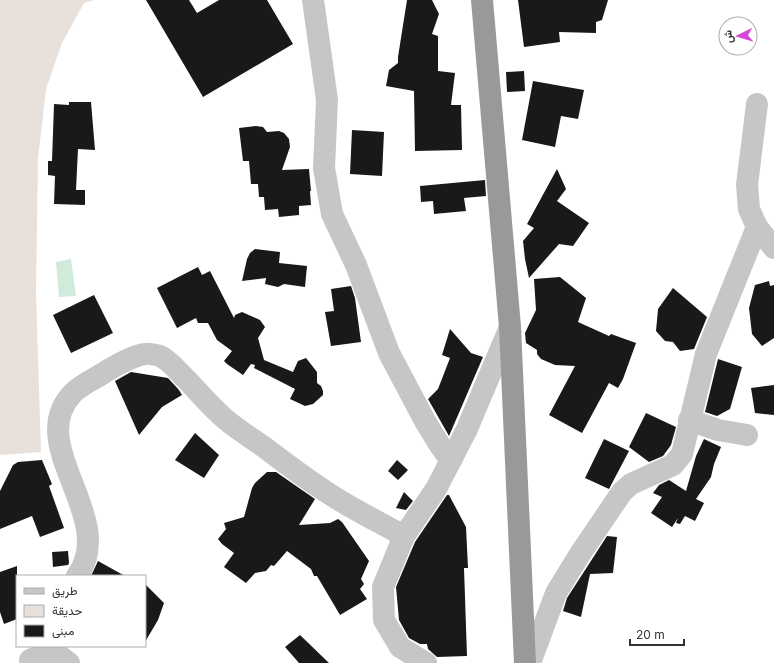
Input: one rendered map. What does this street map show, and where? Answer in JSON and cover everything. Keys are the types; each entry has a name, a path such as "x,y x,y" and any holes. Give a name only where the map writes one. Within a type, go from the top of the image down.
{"highway":[{"path":"482,0 510,327 525,663"}],"street":[{"path":"313,0 328,100 324,168 332,214 356,265 389,353 428,426 446,454 452,459"},
{"path":"757,104 747,185 749,209 757,227 774,248"},
{"path":"530,663 556,593 580,554 622,492 631,484 673,465 682,454 706,354 757,227"},
{"path":"426,663 400,647 384,620 383,587 394,556 404,536 436,489 467,429 510,327"},
{"path":"78,575 83,568 88,550 88,536 86,522 71,478 62,458 58,439 59,419 64,405 72,393 108,370 140,355 149,354 160,356 172,364 226,419 328,494 404,536"},
{"path":"689,420 718,430 748,435"},
{"path":"30,660 58,653"}],"green space":[{"path":"0,0 94,0 84,3 62,43 46,89 38,159 36,294 41,452 0,455"}],"shaded area":[{"path":"71,259 76,296 59,297 56,262"}],"building":[{"path":"146,0 189,0 197,13 219,0 267,0 293,44 203,97"},
{"path":"407,0 432,0 439,14 432,34 438,36 438,71 455,73 451,105 461,105 462,150 415,151 414,91 386,86 389,70 398,63"},
{"path":"518,0 608,0 602,20 596,22 596,33 559,32 560,42 524,47"},
{"path":"524,71 525,91 507,92 506,72"},
{"path":"533,81 584,90 578,119 561,116 555,147 522,140"},
{"path":"69,102 91,102 95,150 78,149 76,190 85,190 85,205 54,204 55,176 48,175 48,161 52,161 54,104 69,105"},
{"path":"256,126 263,127 267,132 279,131 284,133 289,139 290,147 282,170 309,169 311,205 299,206 299,215 279,217 278,209 265,210 264,197 259,197 258,184 251,184 249,161 243,161 239,128"},
{"path":"352,130 384,132 382,176 350,174"},
{"path":"557,169 566,189 557,201 589,223 573,246 559,244 529,278 523,241 534,228 527,224"},
{"path":"485,180 486,196 464,198 466,211 434,214 433,201 421,202 420,186"},
{"path":"255,249 280,252 279,263 307,266 305,287 284,284 278,287 265,284 266,278 242,281 247,259 250,253"},
{"path":"198,267 202,275 210,271 234,318 235,315 242,312 260,320 265,327 258,338 264,360 293,372 298,361 306,358 317,372 317,383 321,386 323,395 313,404 305,406 290,399 295,389 254,368 255,365 251,364 243,375 227,364 224,361 232,351 217,340 208,323 198,323 196,318 177,328 157,288"},
{"path":"560,277 586,298 578,322 609,336 611,334 636,343 623,379 618,388 609,383 582,433 549,415 575,366 555,365 541,359 537,354 537,350 526,343 525,333 536,310 534,279"},
{"path":"769,281 770,286 774,285 774,338 762,346 752,334 749,308 755,285"},
{"path":"351,286 355,298 361,342 331,346 325,312 334,311 331,289"},
{"path":"673,288 707,317 694,349 680,351 673,342 665,341 656,331 658,309"},
{"path":"94,295 113,333 71,353 53,315"},
{"path":"450,329 471,353 483,357 449,436 428,399 438,389 450,358 442,355"},
{"path":"718,359 742,367 730,409 717,416 705,412"},
{"path":"131,372 168,378 182,395 162,407 139,435 115,381"},
{"path":"774,385 774,415 755,413 751,388"},
{"path":"646,413 676,427 671,445 663,456 649,462 629,447"},
{"path":"195,433 219,455 204,478 175,460"},
{"path":"604,439 629,451 609,489 585,478"},
{"path":"704,439 721,447 714,464 711,477 696,499 704,503 695,521 685,516 680,524 676,523 678,518 672,527 651,513 662,497 653,493 659,485 669,480 686,491 696,456"},
{"path":"42,460 52,484 49,486 64,528 40,537 32,516 0,529 0,491 13,465 18,462"},
{"path":"397,460 408,470 398,480 388,471"},
{"path":"267,472 276,472 315,499 299,525 330,523 338,519 342,522 369,561 361,579 364,584 360,589 367,599 340,615 317,576 314,576 311,569 287,551 274,566 271,565 266,571 255,573 246,583 224,567 234,553 218,539 226,529 224,523 244,517 252,488 255,483"},
{"path":"404,492 413,501 406,510 396,508"},
{"path":"447,495 449,495 466,527 468,568 464,568 467,656 437,657 428,649 427,644 420,644 409,638 399,620 396,587 415,542"},
{"path":"607,536 617,537 613,573 590,574 581,617 563,611 567,598"},
{"path":"68,551 68,565 53,567 52,552"},
{"path":"98,561 123,575 91,575"},
{"path":"17,566 16,619 4,624 0,612 0,572"},
{"path":"146,585 164,603 158,620 146,640"},
{"path":"300,635 329,663 299,663 285,647"}]}
